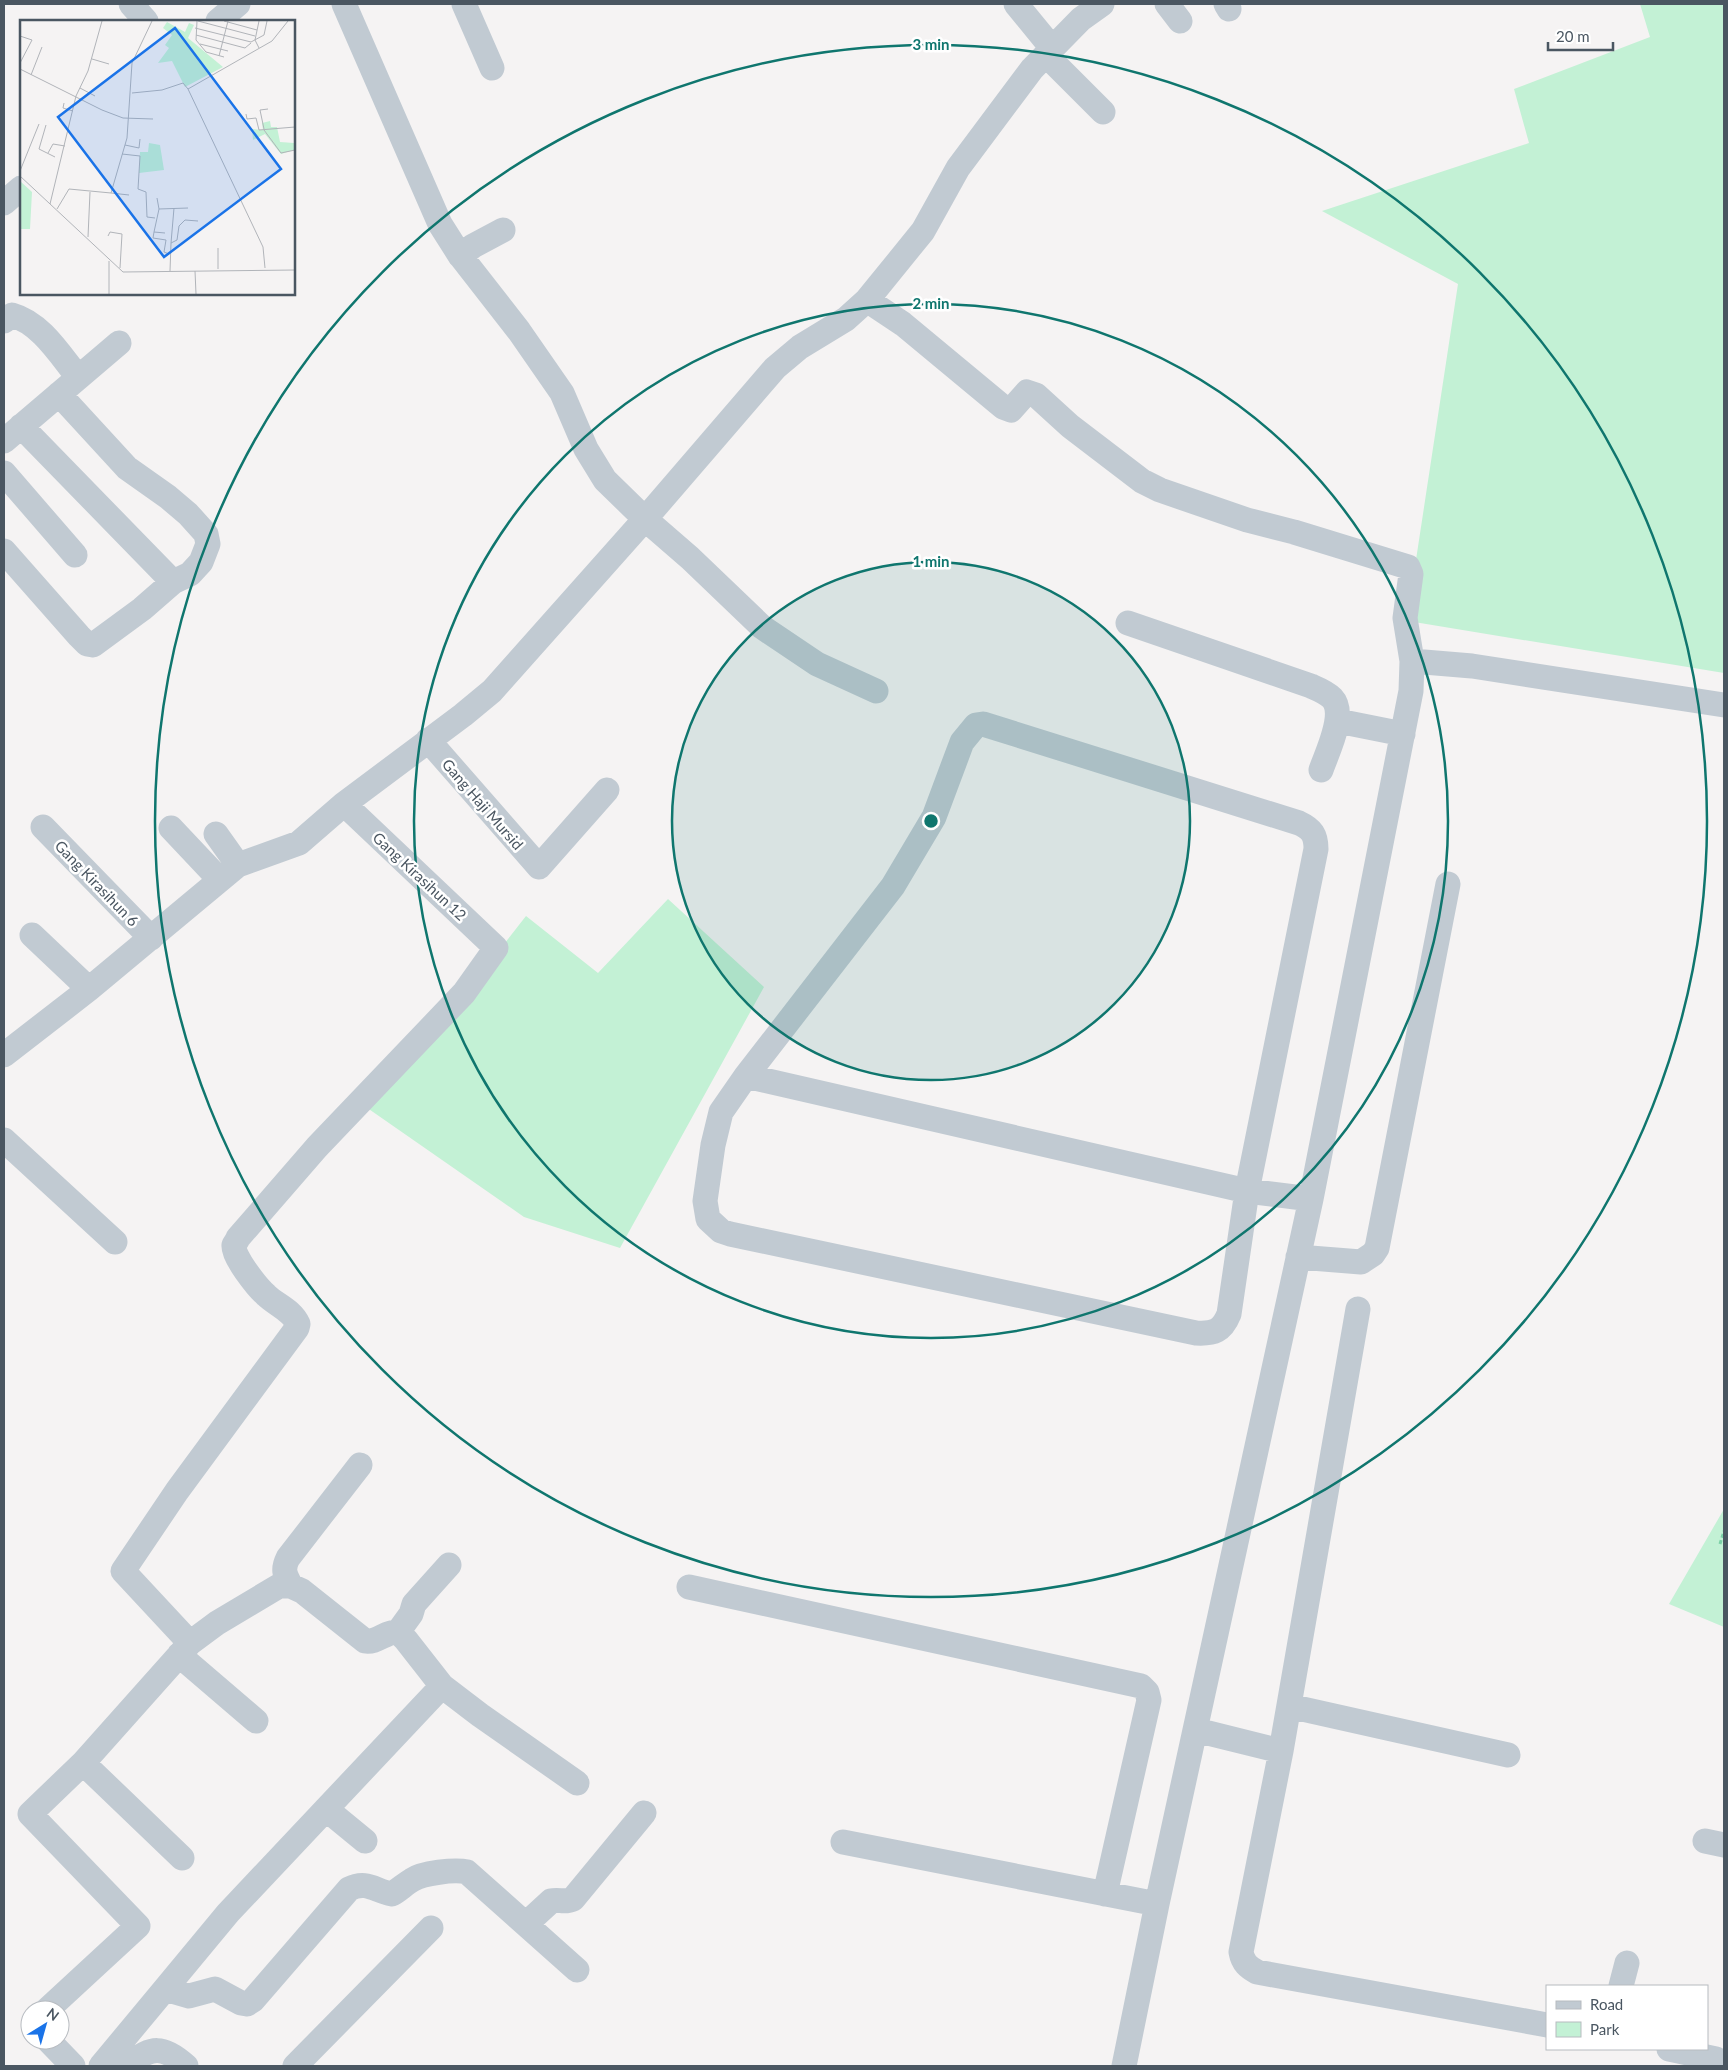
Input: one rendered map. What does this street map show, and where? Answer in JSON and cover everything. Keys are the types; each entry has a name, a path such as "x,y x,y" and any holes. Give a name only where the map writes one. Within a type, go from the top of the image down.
{"street":[{"path":"131,4 145,20"},
{"path":"219,20 238,4"},
{"path":"344,4 440,224 460,256 524,339 562,393 586,449 605,480 762,627 817,664 876,691"},
{"path":"464,4 492,68"},
{"path":"1016,4 1049,51 1103,112"},
{"path":"4,1055 89,990 229,873 299,843 344,804 492,691 645,519 775,368 800,347 846,319 867,300 923,231 958,168 1003,105 1032,69 1080,19 1102,4"},
{"path":"4,203 20,189"},
{"path":"460,256 479,242 503,230"},
{"path":"867,300 902,324 1003,407 1011,410 1027,392 1036,395 1070,426 1142,481 1160,490 1247,520 1294,532 1408,568 1411,574 1405,618 1412,661 1412,685 1403,734 1311,1199 1157,1904 1124,2066"},
{"path":"4,321 12,315 29,322 46,337 78,377"},
{"path":"119,343 12,434 173,582"},
{"path":"4,551 79,636 89,645 93,645 112,632 173,582 190,574 201,562 208,544 206,534 179,506 127,468 59,394"},
{"path":"4,473 75,555"},
{"path":"1128,623 1318,689 1332,698 1339,713 1338,721 1321,770"},
{"path":"1412,661 1472,666 1724,705"},
{"path":"1338,721 1403,734"},
{"path":"983,724 1299,823 1313,832 1316,838 1316,849 1248,1191 1229,1314 1225,1324 1219,1331 1210,1334 1186,1331 721,1231 708,1219 705,1201 713,1145 721,1112 746,1076 893,886 934,817 962,742 976,725 983,724"},
{"name":"Gang Haji Mursid","path":"428,740 539,868 607,790"},
{"name":"Gang Kirasihun 12","path":"184,1649 123,1571 177,1491 297,1328 298,1324 294,1316 266,1296 236,1253 234,1246 238,1238 317,1147 464,993 496,948 344,804"},
{"name":"Gang Kirasihun 6","path":"43,827 151,938"},
{"path":"171,828 229,873"},
{"path":"216,834 229,873"},
{"path":"1298,1257 1361,1262 1373,1254 1377,1248 1448,884"},
{"path":"32,935 89,990"},
{"path":"746,1076 1248,1191 1311,1199"},
{"path":"4,1140 115,1242"},
{"path":"1358,1309 1281,1751 1241,1952 1245,1964 1257,1972 1546,2025"},
{"path":"291,1586 284,1572 288,1558 360,1465"},
{"path":"398,1632 411,1614 414,1604 449,1565"},
{"path":"58,2000 138,1926 30,1814 84,1763 184,1649 217,1623 279,1586 291,1586 302,1591 365,1641 371,1642 391,1632 398,1632 442,1686 577,1784"},
{"path":"689,1587 1141,1686 1147,1692 1149,1700 1105,1894"},
{"path":"184,1649 256,1721"},
{"path":"101,2066 228,1914 442,1686"},
{"path":"1289,1706 1508,1755"},
{"path":"1196,1730 1281,1751"},
{"path":"84,1763 182,1858"},
{"path":"326,1809 365,1841"},
{"path":"526,1924 551,1901 568,1901 572,1899 644,1813"},
{"path":"843,1842 1157,1904"},
{"path":"165,1989 189,1996 215,1989 241,2003 249,2003 350,1889 358,1885 368,1886 392,1894 412,1879 452,1870 467,1872 576,1970"},
{"path":"295,2066 431,1928"},
{"path":"58,2050 74,2066"},
{"path":"128,2066 147,2052 160,2050 173,2054 186,2066"},
{"path":"1674,2050 1716,2059"}],"path":[{"path":"1720,1544 1724,1531"}],"green space":[{"path":"1640,4 1724,4 1724,673 1402,620 1414,573 1458,284 1322,211 1529,143 1514,89 1650,37"},
{"path":"668,899 764,987 620,1248 524,1217 363,1105 464,995 526,916 598,973"},
{"path":"1724,1509 1724,1627 1669,1604"}]}
